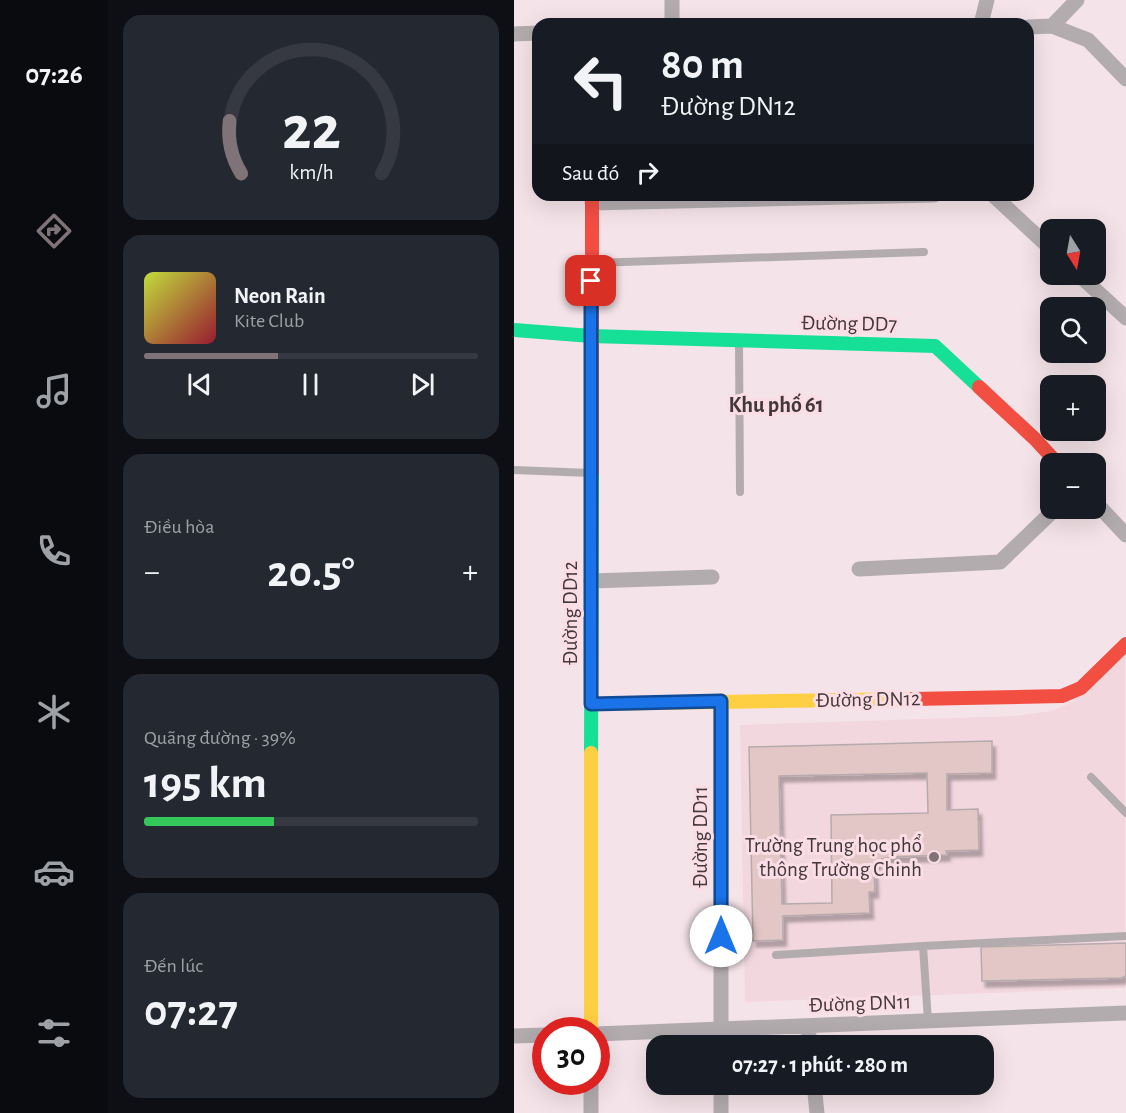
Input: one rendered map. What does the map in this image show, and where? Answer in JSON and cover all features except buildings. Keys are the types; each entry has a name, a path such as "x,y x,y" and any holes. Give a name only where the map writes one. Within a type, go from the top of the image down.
{"street":[{"path":"672,0 672,18"},
{"path":"983,18 988,0"},
{"path":"1052,26 1077,0"},
{"path":"1034,27 1052,26 1088,40 1126,79"},
{"path":"514,34 532,33"},
{"name":"Đường DD12","path":"591,1017 592,201"},
{"path":"999,201 1040,239"},
{"path":"1090,285 1126,318"},
{"name":"Đường DD7","path":"514,330 591,336 935,346 1048,453"},
{"path":"1106,514 1126,535"},
{"path":"859,569 1000,562 1045,519"},
{"path":"591,581 712,577"},
{"name":"Đường DN12","path":"591,704 1062,696 1081,688 1126,644"},
{"name":"Đường DD11","path":"721,701 721,1035"},
{"name":"Đường DN11","path":"610,1034 1126,1013"},
{"path":"808,1026 809,1035"},
{"path":"514,1036 532,1035"},
{"path":"591,1095 591,1113"},
{"path":"721,1095 721,1113"},
{"path":"815,1095 817,1113"}],"lane":[{"path":"592,263 924,252"},
{"path":"739,341 740,492"},
{"path":"514,470 592,474"},
{"path":"1091,777 1126,813"},
{"path":"776,955 1126,936"},
{"path":"923,946 928,1022"}],"shaded area":[{"name":"Trường Trung học phổ thông Trường Chinh","path":"1125,652 1125,988 745,1002 740,725 1015,716 1052,711 1074,701"}],"traffic: fast":[{"path":"514,330 591,336 935,346 979,387"},
{"path":"591,753 592,472"}],"traffic: slow":[{"path":"591,704 912,699"},
{"path":"591,753 591,1017"}],"traffic: jam":[{"path":"592,201 592,472"},
{"path":"979,387 1048,453"},
{"path":"912,699 1062,696 1081,688 1126,644"}],"place":[{"name":"Trường Trung học phổ thông Trường Chinh","path":"934,857"}],"district":[{"name":"Khu phố 61","path":"776,404"}],"route":[{"path":"591,281 591,704 721,701 721,936"}]}
